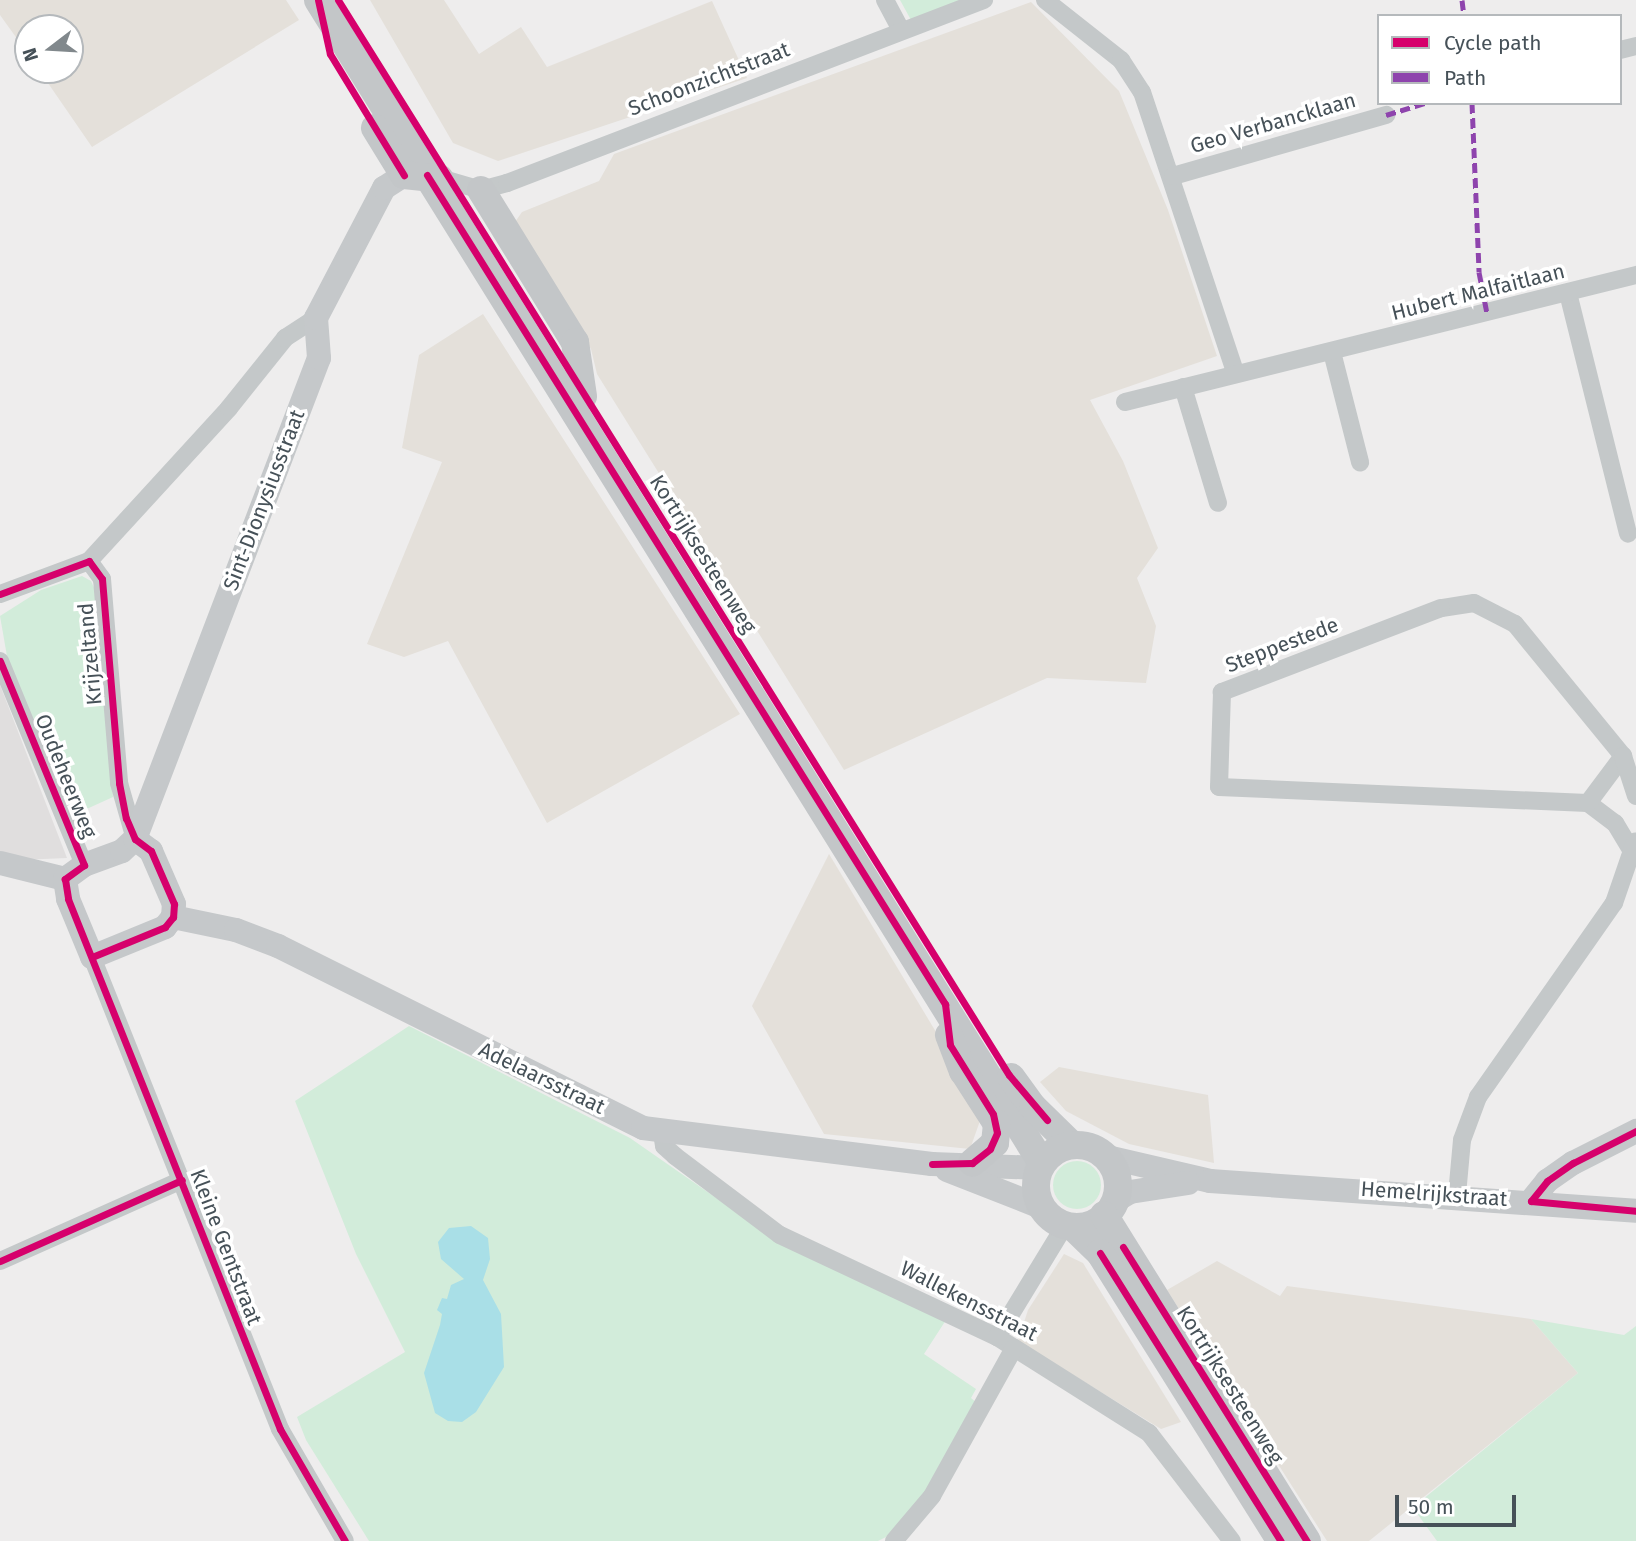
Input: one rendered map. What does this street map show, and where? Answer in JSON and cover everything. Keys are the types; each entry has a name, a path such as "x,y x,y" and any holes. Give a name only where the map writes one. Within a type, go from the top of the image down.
{"main road":[{"name":"Kortrijksesteenweg","path":"326,2 322,31 330,54 427,177 583,396 1018,1089 1072,1144"},
{"name":"Kortrijksesteenweg","path":"326,2 427,177 945,1004 1041,1166"},
{"path":"481,190 575,342 583,396"},
{"path":"945,1004 950,1045 997,1124 995,1143 972,1163"},
{"path":"1072,1144 1092,1146 1107,1157 1118,1184 1110,1208 1090,1225 1069,1226 1041,1207 1036,1188 1041,1166 1049,1155 1072,1144"},
{"name":"Kortrijksesteenweg","path":"1110,1208 1307,1541"},
{"name":"Kortrijksesteenweg","path":"1069,1226 1100,1253 1280,1541"}],"street":[{"path":"885,0 901,30"},
{"name":"Schoonzichtstraat","path":"481,190 580,157 604,144 984,0"},
{"name":"Geo Verbancklaan","path":"1045,0 1121,60 1142,92 1173,176 1236,374"},
{"name":"Geo Verbancklaan","path":"1173,176 1386,115"},
{"path":"0,594 89,561 229,408 285,338 316,318 384,188 427,177 481,190"},
{"name":"Hubert Malfaitlaan","path":"1125,402 1636,275"},
{"path":"1568,293 1628,534"},
{"name":"Sint-Dionysiusstraat","path":"135,839 318,358 316,318"},
{"path":"1332,352 1360,462"},
{"path":"1183,387 1218,503"},
{"name":"Krijzeltand","path":"89,561 102,579 119,783 135,839"},
{"name":"Steppestede","path":"1587,803 1219,787 1222,692 1441,608 1474,603 1515,624 1623,756 1636,796"},
{"name":"Oudeheerweg","path":"0,661 74,872"},
{"path":"1623,756 1587,803 1615,823 1633,853"},
{"path":"1457,1195 1462,1140 1478,1097 1614,903 1633,853 1636,835"},
{"path":"0,863 74,872 122,851 135,839 151,851 174,904 173,917 165,927 92,957 68,899 74,872"},
{"name":"Adelaarsstraat","path":"173,917 236,930 278,946 643,1128 662,1133 932,1164 1041,1166"},
{"name":"Kleine Gentstraat","path":"92,957 280,1429 345,1541"},
{"name":"Hemelrijkstraat","path":"1110,1208 1148,1188 1210,1181 1531,1201 1547,1181 1573,1163 1636,1131"},
{"name":"Wallekensstraat","path":"662,1133 664,1146 675,1156 780,1235 997,1337 1149,1433 1232,1541"},
{"name":"Hemelrijkstraat","path":"1107,1157 1210,1181"},
{"name":"Adelaarsstraat","path":"932,1164 1041,1207"},
{"path":"0,1261 182,1180"},
{"path":"1531,1201 1636,1211"},
{"path":"997,1337 1069,1226"},
{"path":"894,1541 932,1496 1014,1348"}],"shaded area":[{"path":"0,0 286,0 299,20 92,147 49,84 84,84 84,14 14,14 14,34 0,15"},
{"path":"370,0 444,0 479,54 521,27 547,67 712,1 747,78 498,161 453,143"},
{"path":"1031,2 1119,91 1168,210 1217,356 1090,400 1123,461 1158,548 1137,578 1156,626 1146,683 1047,678 844,770 597,374 591,349 515,222 522,212 599,181 614,154"},
{"path":"483,314 740,714 547,823 448,641 404,657 367,644 442,462 402,448 419,355"},
{"path":"0,685 67,858 20,860 0,855"},
{"path":"829,854 960,1072 981,1118 970,1149 824,1134 752,1006"},
{"path":"1059,1067 1208,1095 1214,1163 1129,1144 1066,1111 1040,1082"},
{"path":"1064,1254 1083,1263 1181,1422 1161,1429 1018,1341 1028,1310"},
{"path":"1217,1261 1280,1296 1287,1286 1531,1319 1578,1373 1369,1541 1327,1541 1167,1290"}],"green space":[{"path":"900,0 966,0 911,20"},
{"path":"82,576 91,581 96,592 113,797 69,817 8,662 0,616 41,590"},
{"path":"409,1026 630,1138 771,1236 946,1320 924,1354 976,1389 971,1398 977,1403 924,1496 886,1537 878,1541 369,1541 306,1440 297,1417 405,1352 356,1254 295,1101"},
{"path":"1077,1161 1086,1162 1094,1168 1100,1176 1100,1194 1094,1202 1086,1208 1077,1209 1068,1208 1060,1202 1054,1194 1053,1185 1054,1176 1060,1168 1068,1162"},
{"path":"1531,1319 1624,1335 1636,1326 1636,1541 1437,1541 1416,1512 1417,1504 1578,1373"}],"water":[{"path":"471,1226 488,1238 490,1259 483,1280 501,1314 504,1367 476,1412 462,1422 448,1421 435,1413 424,1373 440,1325 442,1314 437,1310 442,1298 447,1299 451,1285 464,1279 441,1259 438,1242 449,1228"}],"marked path":[{"path":"1462,0 1464,14"},
{"path":"1386,115 1418,105"},
{"path":"1472,105 1479,272 1487,313"}],"cycle path":[{"path":"318,0 330,54 404,175"},
{"path":"338,0 1009,1075 1047,1120"},
{"path":"427,175 945,1004 950,1045 993,1114 997,1133 990,1149 972,1163 932,1164"},
{"path":"0,594 89,561 102,579 119,783 126,818 135,839 151,851 174,904 173,917 165,927 92,957"},
{"path":"0,661 84,865 65,879 68,899 280,1429 345,1541"},
{"path":"1531,1201 1547,1181 1573,1163 1636,1131"},
{"path":"0,1261 182,1180"},
{"path":"1531,1201 1636,1211"},
{"path":"1123,1247 1307,1541"},
{"path":"1100,1253 1281,1541"}]}
